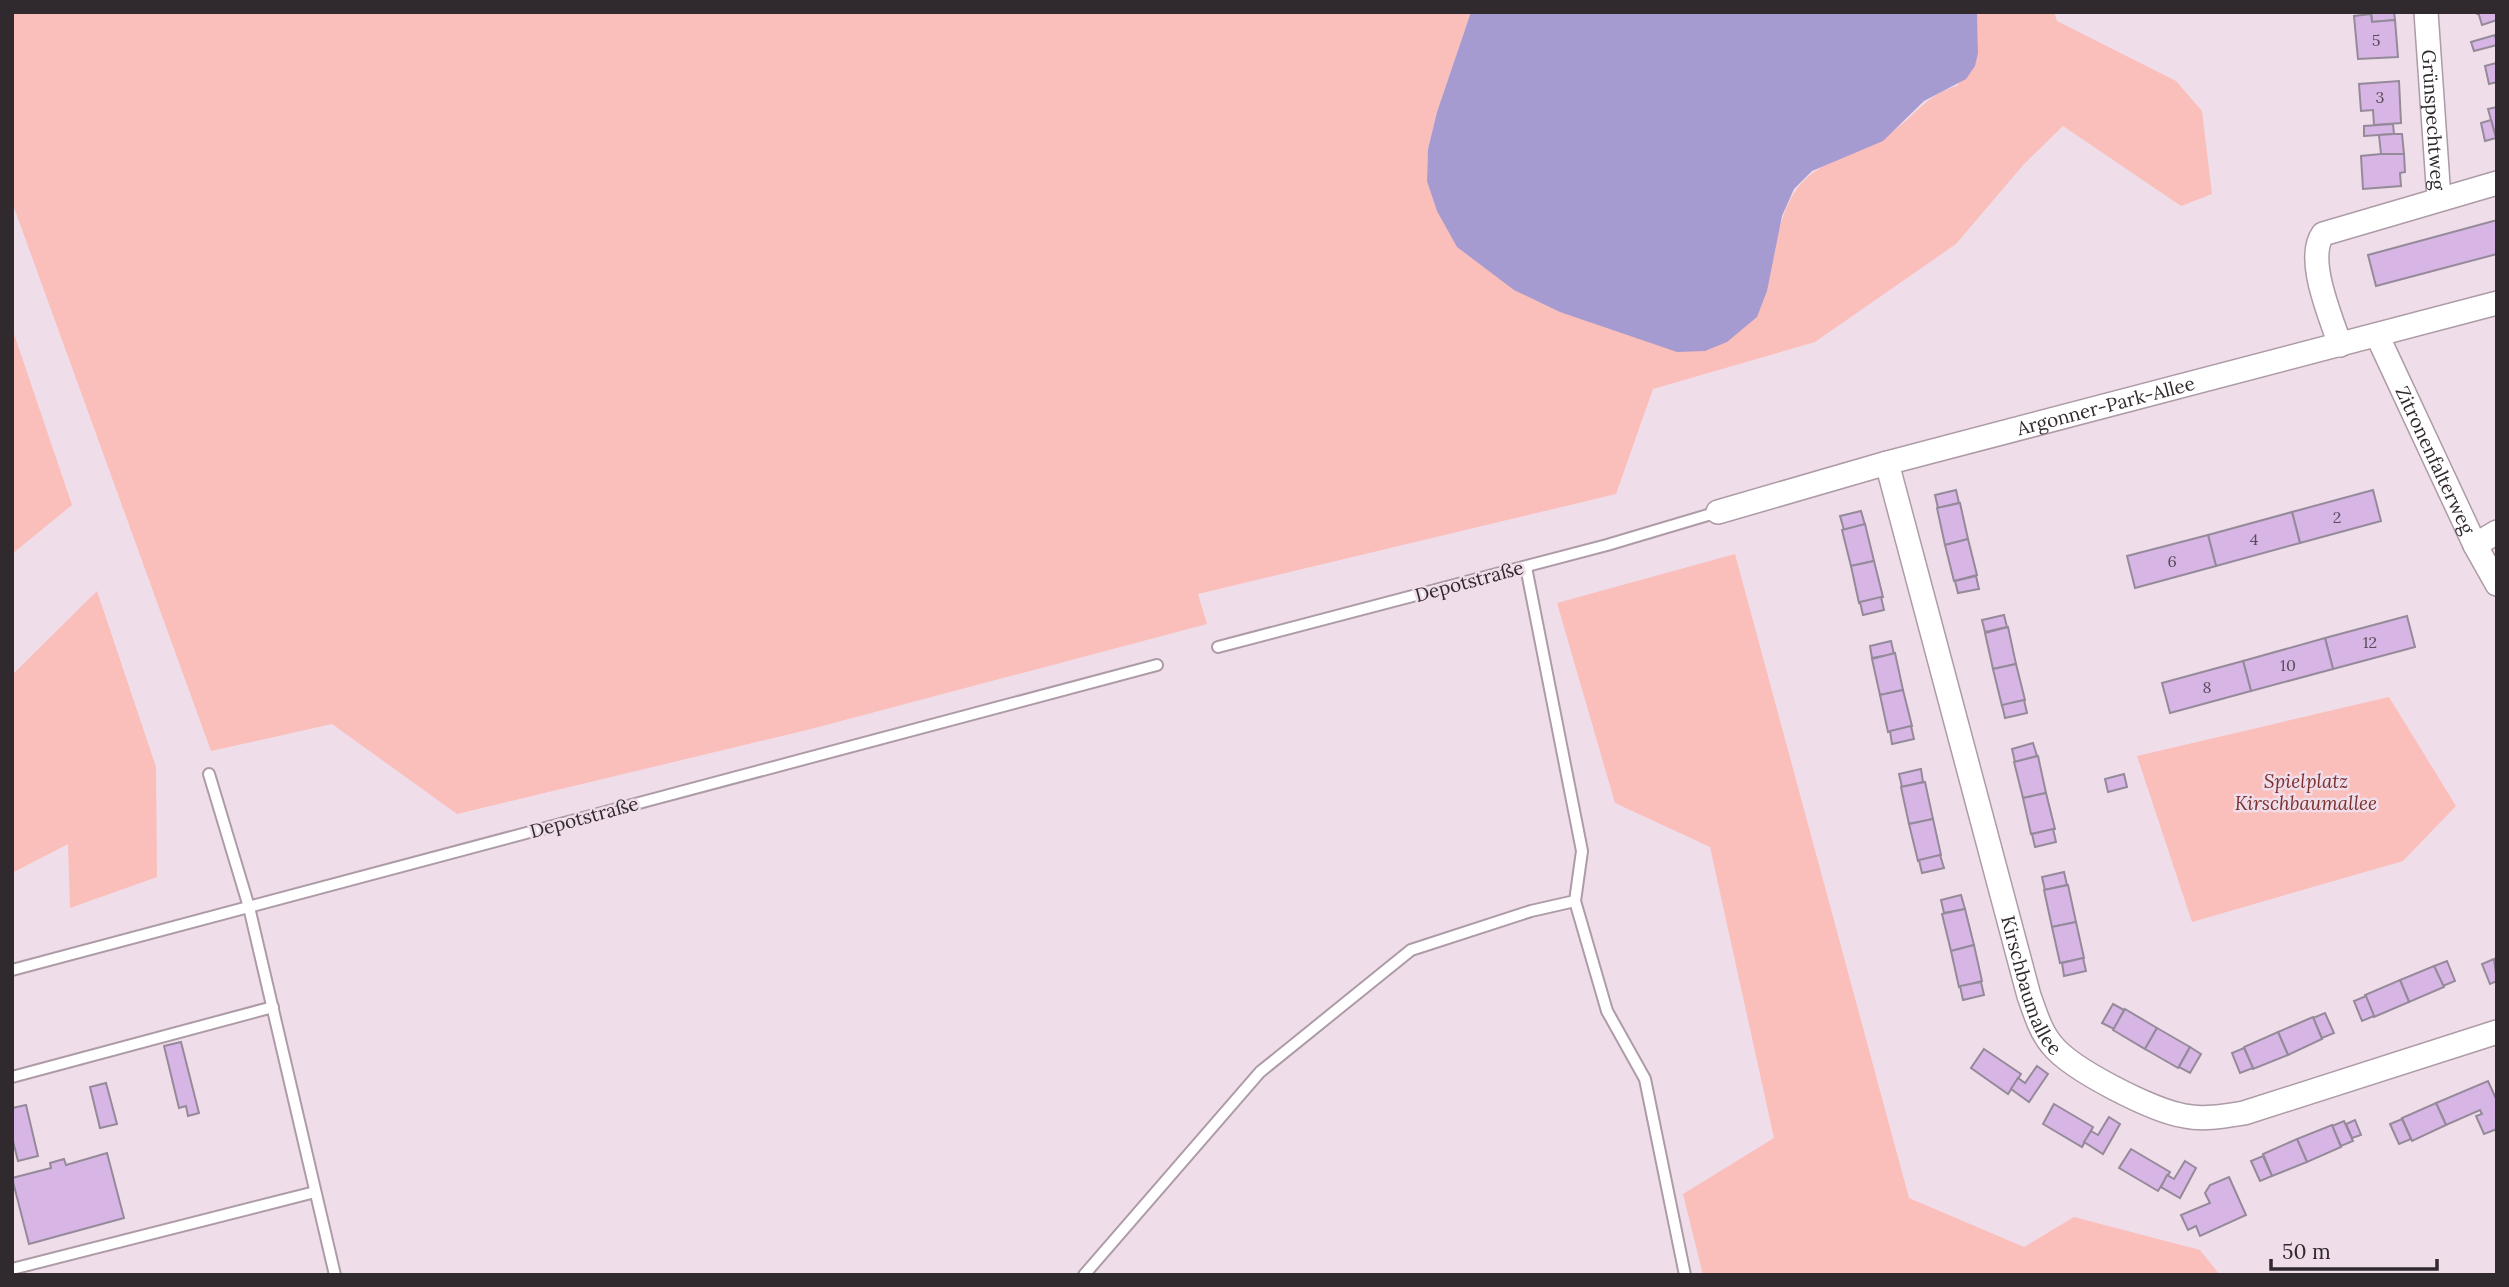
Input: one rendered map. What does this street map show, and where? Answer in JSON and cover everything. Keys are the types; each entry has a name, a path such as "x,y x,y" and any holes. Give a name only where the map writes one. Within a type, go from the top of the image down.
{"street":[{"name":"Grünspechtweg","path":"2340,345 2315,262 2318,240 2323,234 2340,227 2438,199 2426,12"},
{"path":"2438,199 2497,183"},
{"name":"Argonner-Park-Allee","path":"1718,512 1887,463 2497,303"},
{"name":"Zitronenfalterweg","path":"2377,335 2474,545 2497,584"},
{"name":"Kirschbaumallee","path":"1887,463 2029,996 2043,1032 2063,1056 2138,1100 2166,1112 2207,1118 2244,1113 2497,1031"},
{"path":"2474,545 2497,532"}],"lane":[{"name":"Depotstraße","path":"1218,646 1525,567 1718,512"},
{"path":"1525,567 1582,851 1575,901 1607,1011 1645,1079 1685,1275"},
{"name":"Depotstraße","path":"12,970 1157,665"},
{"path":"209,774 249,907 335,1275"},
{"path":"1084,1275 1260,1072 1411,950 1531,911 1575,901"},
{"path":"12,1077 273,1007"},
{"path":"12,1269 315,1192"}],"green space":[{"path":"12,12 1471,12 1437,112 1428,149 1427,181 1774,250 1793,195 1812,174 1892,132 1938,94 1957,86 1978,53 1977,12 2054,12 2057,21 2176,81 2202,111 2212,194 2181,206 2063,126 2024,164 1956,244 1815,342 1653,389 1616,494 1198,594 1207,624 811,729 457,814 332,724 211,751 12,202"},
{"path":"12,328 72,505 12,554"},
{"path":"1735,554 1909,1198 2024,1247 2074,1217 2200,1250 2220,1275 1703,1275 1683,1194 1774,1138 1710,847 1615,803 1557,603"},
{"path":"97,591 156,767 157,877 70,908 68,844 12,873 12,675"},
{"name":"Spielplatz Kirschbaumallee","path":"2389,697 2456,806 2403,861 2192,922 2137,756"}],"shaded area":[{"path":"1471,12 1977,12 1978,53 1975,66 1966,79 1924,101 1883,141 1812,171 1794,189 1782,216 1767,291 1757,317 1727,342 1705,351 1677,352 1560,312 1514,290 1457,247 1437,211 1427,181 1428,149 1437,112"}],"building":[{"path":"2371,12 2394,12 2395,20 2372,22"},
{"path":"2474,12 2497,12 2497,20 2482,25 2479,15"},
{"path":"2371,14 2372,22 2395,20 2398,57 2358,59 2354,16"},
{"path":"2495,35 2497,45 2474,51 2471,42"},
{"path":"2496,63 2497,82 2489,84 2485,66"},
{"path":"2399,81 2401,123 2374,125 2373,110 2361,111 2359,84"},
{"path":"2497,107 2497,141 2488,109"},
{"path":"2491,120 2496,138 2485,141 2481,123"},
{"path":"2393,124 2394,134 2364,136 2364,126"},
{"path":"2402,134 2404,154 2381,154 2379,135"},
{"path":"2404,154 2405,172 2400,173 2401,186 2363,189 2361,156"},
{"path":"2497,220 2497,254 2376,286 2368,255"},
{"path":"1956,490 1959,503 1938,508 1935,495"},
{"path":"2373,490 2381,521 2300,543 2292,512"},
{"path":"1960,503 1968,539 1945,545 1937,508"},
{"path":"1861,511 1865,525 1844,530 1840,516"},
{"path":"2292,512 2300,543 2216,566 2208,535"},
{"path":"1865,524 1874,561 1851,566 1842,530"},
{"path":"2208,535 2216,566 2135,588 2127,556"},
{"path":"1968,539 1977,575 1954,581 1945,545"},
{"path":"1874,561 1883,597 1859,603 1851,566"},
{"path":"1976,576 1979,589 1958,593 1955,581"},
{"path":"1881,597 1884,610 1863,615 1860,602"},
{"path":"2004,615 2007,627 1985,632 1982,620"},
{"path":"2407,616 2415,647 2333,669 2325,638"},
{"path":"2008,627 2016,664 1993,669 1985,633"},
{"path":"2325,638 2333,669 2251,691 2243,661"},
{"path":"1891,641 1894,654 1872,658 1870,646"},
{"path":"1895,653 1903,690 1880,695 1872,659"},
{"path":"2243,661 2251,691 2170,713 2162,683"},
{"path":"2016,664 2025,700 2002,706 1993,669"},
{"path":"1903,690 1912,726 1888,732 1880,695"},
{"path":"2024,700 2027,713 2005,718 2002,705"},
{"path":"1911,726 1914,739 1892,744 1890,731"},
{"path":"2033,743 2037,756 2015,762 2012,749"},
{"path":"2038,756 2046,793 2023,798 2014,762"},
{"path":"1921,769 1923,782 1902,787 1899,774"},
{"path":"2124,774 2127,787 2108,792 2105,779"},
{"path":"1925,782 1933,819 1909,824 1901,787"},
{"path":"2046,793 2055,829 2031,834 2023,798"},
{"path":"1933,819 1941,855 1918,861 1909,824"},
{"path":"2053,829 2056,842 2035,847 2032,834"},
{"path":"1940,855 1944,868 1922,873 1919,860"},
{"path":"2064,872 2067,885 2045,890 2042,877"},
{"path":"2068,885 2076,922 2052,927 2044,890"},
{"path":"1961,895 1965,909 1944,913 1941,900"},
{"path":"1965,909 1974,945 1951,951 1942,914"},
{"path":"2076,922 2084,958 2060,963 2052,927"},
{"path":"1974,945 1982,981 1959,987 1951,951"},
{"path":"2083,958 2086,971 2064,976 2062,963"},
{"path":"2494,959 2497,981 2490,984 2482,964"},
{"path":"2447,961 2455,981 2443,986 2434,966"},
{"path":"2434,966 2444,987 2409,1002 2400,980"},
{"path":"2400,980 2409,1002 2374,1017 2365,995"},
{"path":"1981,982 1984,995 1963,1000 1960,986"},
{"path":"2366,996 2374,1016 2362,1021 2354,1001"},
{"path":"2113,1004 2124,1010 2114,1029 2102,1023"},
{"path":"2125,1009 2157,1028 2145,1049 2113,1030"},
{"path":"2325,1013 2334,1033 2322,1038 2313,1018"},
{"path":"2313,1017 2322,1039 2288,1055 2278,1032"},
{"path":"2157,1028 2190,1047 2178,1068 2145,1049"},
{"path":"2278,1032 2288,1055 2253,1069 2244,1047"},
{"path":"181,1042 199,1113 188,1116 186,1106 179,1108 164,1046"},
{"path":"2190,1047 2201,1054 2190,1073 2179,1067"},
{"path":"2244,1048 2253,1068 2240,1073 2232,1053"},
{"path":"1984,1049 2021,1074 2008,1094 1971,1068"},
{"path":"2037,1066 2048,1074 2029,1102 2011,1089 2018,1078 2025,1083"},
{"path":"2488,1081 2497,1101 2497,1129 2484,1134 2476,1116 2482,1114 2480,1110 2446,1125 2436,1103"},
{"path":"106,1083 117,1124 100,1128 90,1087"},
{"path":"2436,1103 2446,1125 2412,1141 2402,1118"},
{"path":"2054,1104 2093,1127 2082,1147 2043,1124"},
{"path":"26,1105 38,1156 18,1161 12,1137 12,1108"},
{"path":"2109,1117 2120,1124 2103,1154 2084,1142 2091,1131 2098,1135"},
{"path":"2402,1119 2411,1139 2399,1144 2390,1124"},
{"path":"2355,1120 2361,1135 2352,1138 2346,1124"},
{"path":"2344,1121 2353,1141 2341,1146 2332,1126"},
{"path":"2332,1125 2341,1147 2307,1162 2297,1139"},
{"path":"2297,1139 2307,1162 2272,1176 2263,1154"},
{"path":"2131,1149 2170,1172 2158,1191 2119,1168"},
{"path":"107,1153 124,1218 29,1244 12,1178 51,1168 50,1163 64,1159 66,1165"},
{"path":"2263,1156 2272,1176 2260,1181 2251,1161"},
{"path":"2185,1161 2196,1168 2180,1198 2161,1187 2167,1175 2174,1179"},
{"path":"2229,1177 2246,1215 2200,1236 2196,1226 2188,1230 2181,1215 2210,1203 2205,1193 2210,1185"}]}
